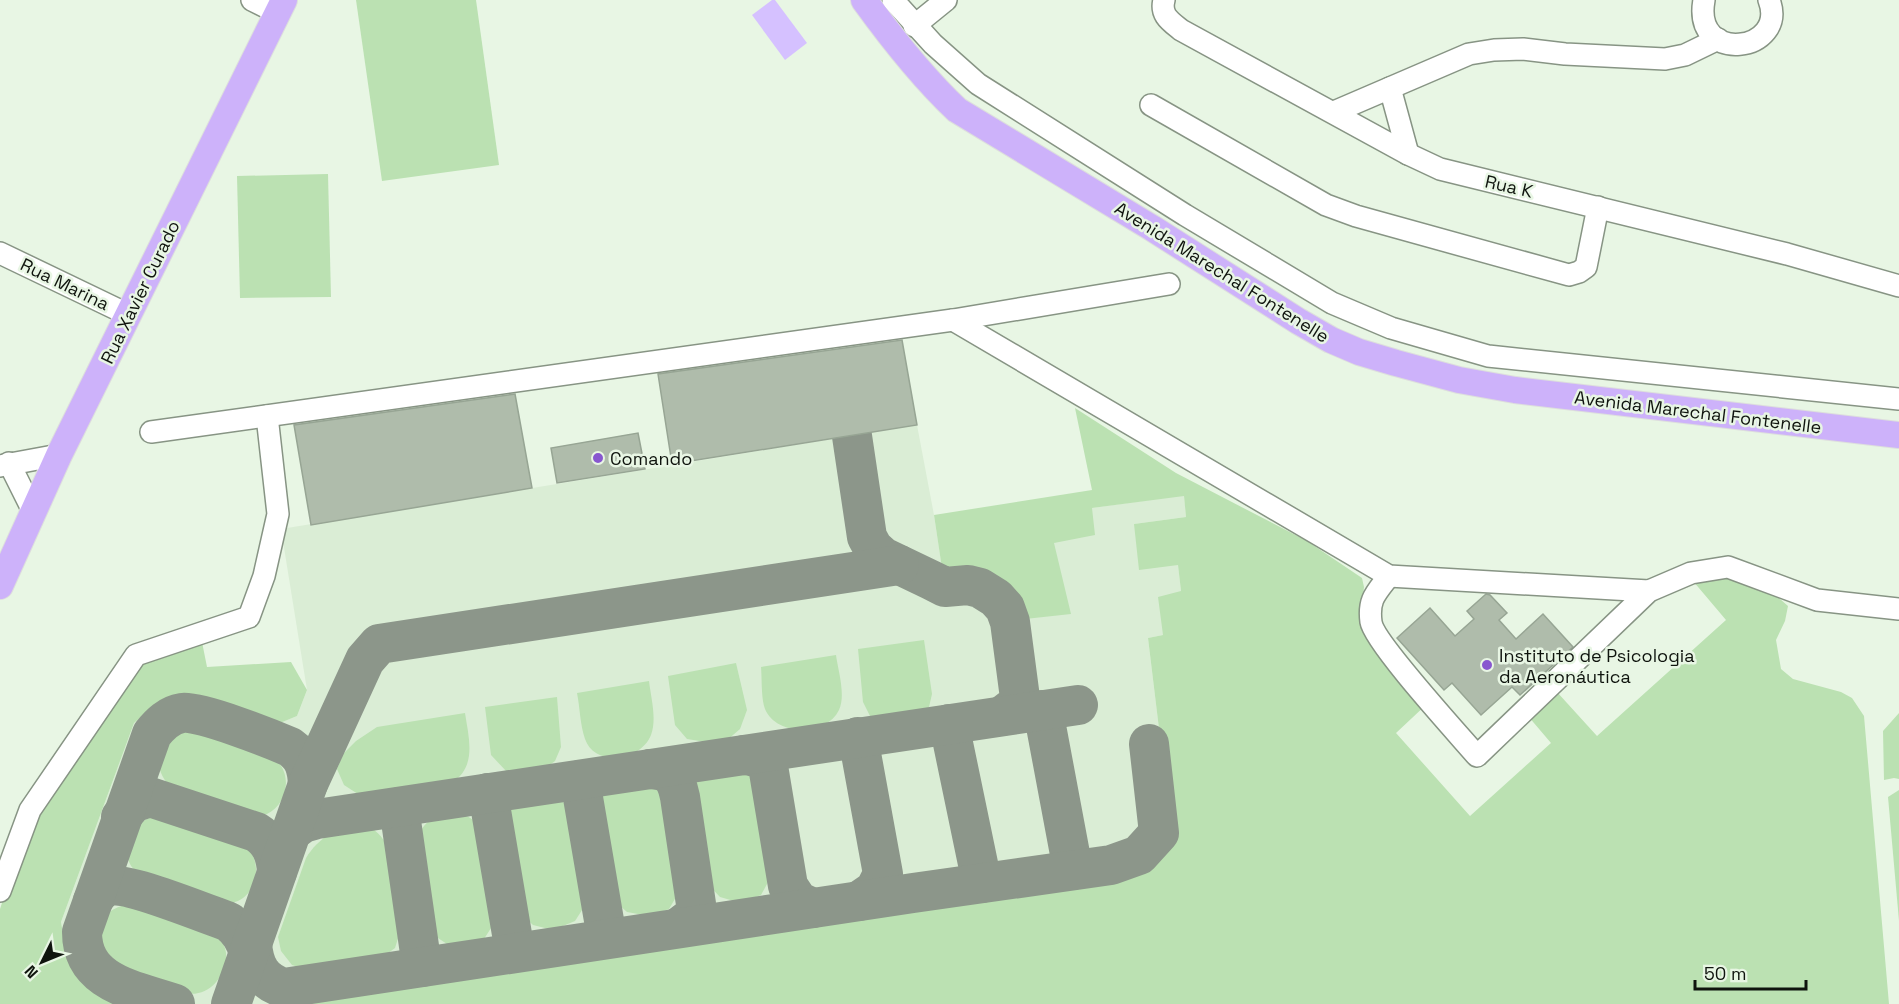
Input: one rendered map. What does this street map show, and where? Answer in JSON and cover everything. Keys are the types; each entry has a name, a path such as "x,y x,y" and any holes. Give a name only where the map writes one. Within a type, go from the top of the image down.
{"main road":[{"name":"Avenida Marechal Fontenelle","path":"864,0 899,48 957,110 1152,228 1298,321 1331,340 1359,352 1459,380 1515,390 1899,435"},
{"name":"Rua Xavier Curado","path":"0,586 59,455 281,7"}],"street":[{"path":"252,0 281,7"},
{"path":"893,0 914,26 954,64 1008,104 1185,215 1355,315 1488,356 1899,399"},
{"path":"914,26 946,0"},
{"name":"Rua K","path":"1164,0 1165,15 1181,30 1408,154 1440,169 1787,254 1899,286"},
{"path":"1704,0 1702,11 1705,25 1718,39 1728,45 1745,45 1760,37 1770,24 1772,7 1769,0"},
{"path":"1334,112 1469,54 1523,49 1565,54 1665,59 1685,55 1718,39"},
{"path":"1390,88 1408,154"},
{"path":"1151,105 1326,205 1356,216 1569,275 1580,272 1586,267 1598,207"},
{"name":"Rua Marina","path":"0,253 129,315"},
{"path":"151,432 953,320 1169,284"},
{"path":"953,320 1389,576 1649,591"},
{"path":"0,891 30,810 136,655 249,617 264,576 278,514 267,416"},
{"path":"33,511 4,465 59,455"},
{"path":"1389,576 1371,599 1371,624 1392,656 1477,756 1649,591 1691,573 1728,567 1817,600 1899,609"}],"shaded area":[{"path":"775,0 807,43 785,60 752,15"},
{"path":"917,425 943,574 969,570 991,577 1008,591 1054,543 1092,508 1184,495 1186,517 1134,524 1178,564 1181,591 1163,635 1148,638 1169,811 1166,840 1153,858 1142,866 1128,872 284,999 276,1004 149,1004 93,984 67,956 61,922 134,723 158,702 192,694 274,725 297,716 307,690 281,529"}],"green space":[{"path":"356,0 476,0 499,165 382,181"},
{"path":"328,174 331,297 240,298 237,176"},
{"path":"1075,408 1176,473 1307,541 1362,578 1363,596 1367,598 1428,703 1396,733 1470,816 1551,743 1528,716 1557,692 1597,736 1726,620 1693,581 1713,575 1748,580 1771,591 1788,606 1785,621 1776,640 1781,669 1793,679 1841,692 1852,698 1864,716 1889,1004 276,1004 284,999 1128,872 1153,858 1166,840 1169,811 1148,638 1163,635 1158,597 1181,591 1178,565 1139,570 1134,524 1186,517 1184,496 1092,508 1095,535 1054,543 1071,614 1025,619 1008,591 991,577 969,570 943,575 934,515 1092,490"},
{"path":"924,640 932,694 929,707 920,714 880,720 870,716 863,702 858,649"},
{"path":"202,642 207,667 291,662 307,690 297,716 275,725 192,694 158,702 134,723 61,922 67,956 93,984 149,1004 0,1004 0,909 32,811 145,660"},
{"path":"836,655 842,697 839,710 833,719 813,729 801,730 779,724 771,718 764,705 761,667"},
{"path":"736,663 747,710 740,729 726,741 706,742 687,739 675,725 668,676"},
{"path":"649,681 654,722 646,744 638,751 618,758 598,754 590,748 583,734 577,693"},
{"path":"557,697 561,747 555,761 543,770 521,776 507,772 491,755 485,707"},
{"path":"465,713 469,742 468,760 465,769 452,783 361,796 344,785 337,769 343,754 356,741 377,727"},
{"path":"1899,713 1899,779 1884,780 1883,731"},
{"path":"181,728 194,728 217,734 274,758 283,769 286,784 279,804 267,814 253,816 173,790 161,773 159,757 165,741"},
{"path":"717,762 740,765 756,780 774,871 761,895 741,903 720,897 706,882 690,792 699,771"},
{"path":"627,777 647,781 666,796 679,892 669,909 649,916 627,912 608,895 595,802 609,783"},
{"path":"1899,790 1899,921 1888,797"},
{"path":"532,791 554,793 569,808 584,907 575,921 553,930 533,925 518,911 500,818 512,800"},
{"path":"444,813 464,815 475,822 483,839 488,866 494,915 491,928 484,939 462,947 450,946 435,936 430,929 417,843 420,832 426,824"},
{"path":"166,816 245,845 252,853 256,869 255,879 248,893 236,902 220,905 145,877 135,870 130,864 127,851 132,832 141,822 149,818"},
{"path":"362,824 378,833 388,848 401,929 395,948 380,959 308,970 292,965 281,951 278,937 306,858 316,845 330,834 345,827"},
{"path":"129,904 206,927 214,933 224,945 226,955 224,967 217,981 200,993 184,993 119,969 107,962 98,946 98,926 108,913"}],"building":[{"path":"902,340 917,425 672,464 658,374"},
{"path":"515,394 532,488 311,525 294,425"},
{"name":"Comando","path":"638,433 645,469 557,483 551,448"},
{"name":"Instituto de Psicologia da Aeronáutica","path":"1486,594 1490,595 1507,613 1499,620 1516,639 1543,614 1573,647 1520,695 1512,687 1481,715 1452,683 1444,690 1397,638 1430,608 1455,636 1474,619 1467,611"}],"taxiway":[{"path":"852,436 867,537 873,548 883,557 945,587 968,585 980,588 996,598 1005,608 1010,622 1020,698 1015,706 1002,716"},
{"path":"231,1004 308,784 365,660 379,644 899,565"},
{"path":"292,831 303,823 317,819 1078,705"},
{"path":"1043,710 1073,870"},
{"path":"175,1004 128,989 101,974 91,963 84,949 82,932 152,734 165,720 182,713 219,720 290,747 304,763 308,784"},
{"path":"949,724 982,883"},
{"path":"858,737 883,874 875,890 859,901"},
{"path":"252,944 260,972 264,977 284,988 1111,865 1139,855 1159,833 1149,744"},
{"path":"744,755 758,758 768,766 788,886 798,901 813,908"},
{"path":"650,769 668,773 677,785 680,797 696,904 695,915 678,928"},
{"path":"580,780 607,938"},
{"path":"488,793 515,952"},
{"path":"121,817 133,803 150,797 256,832 272,849 277,872"},
{"path":"399,807 422,967"},
{"path":"93,901 104,888 110,886 133,889 168,900 229,922 242,936 249,953"}],"place":[{"name":"Comando","path":"598,458"},
{"name":"Instituto de Psicologia da Aeronáutica","path":"1487,665"}]}
